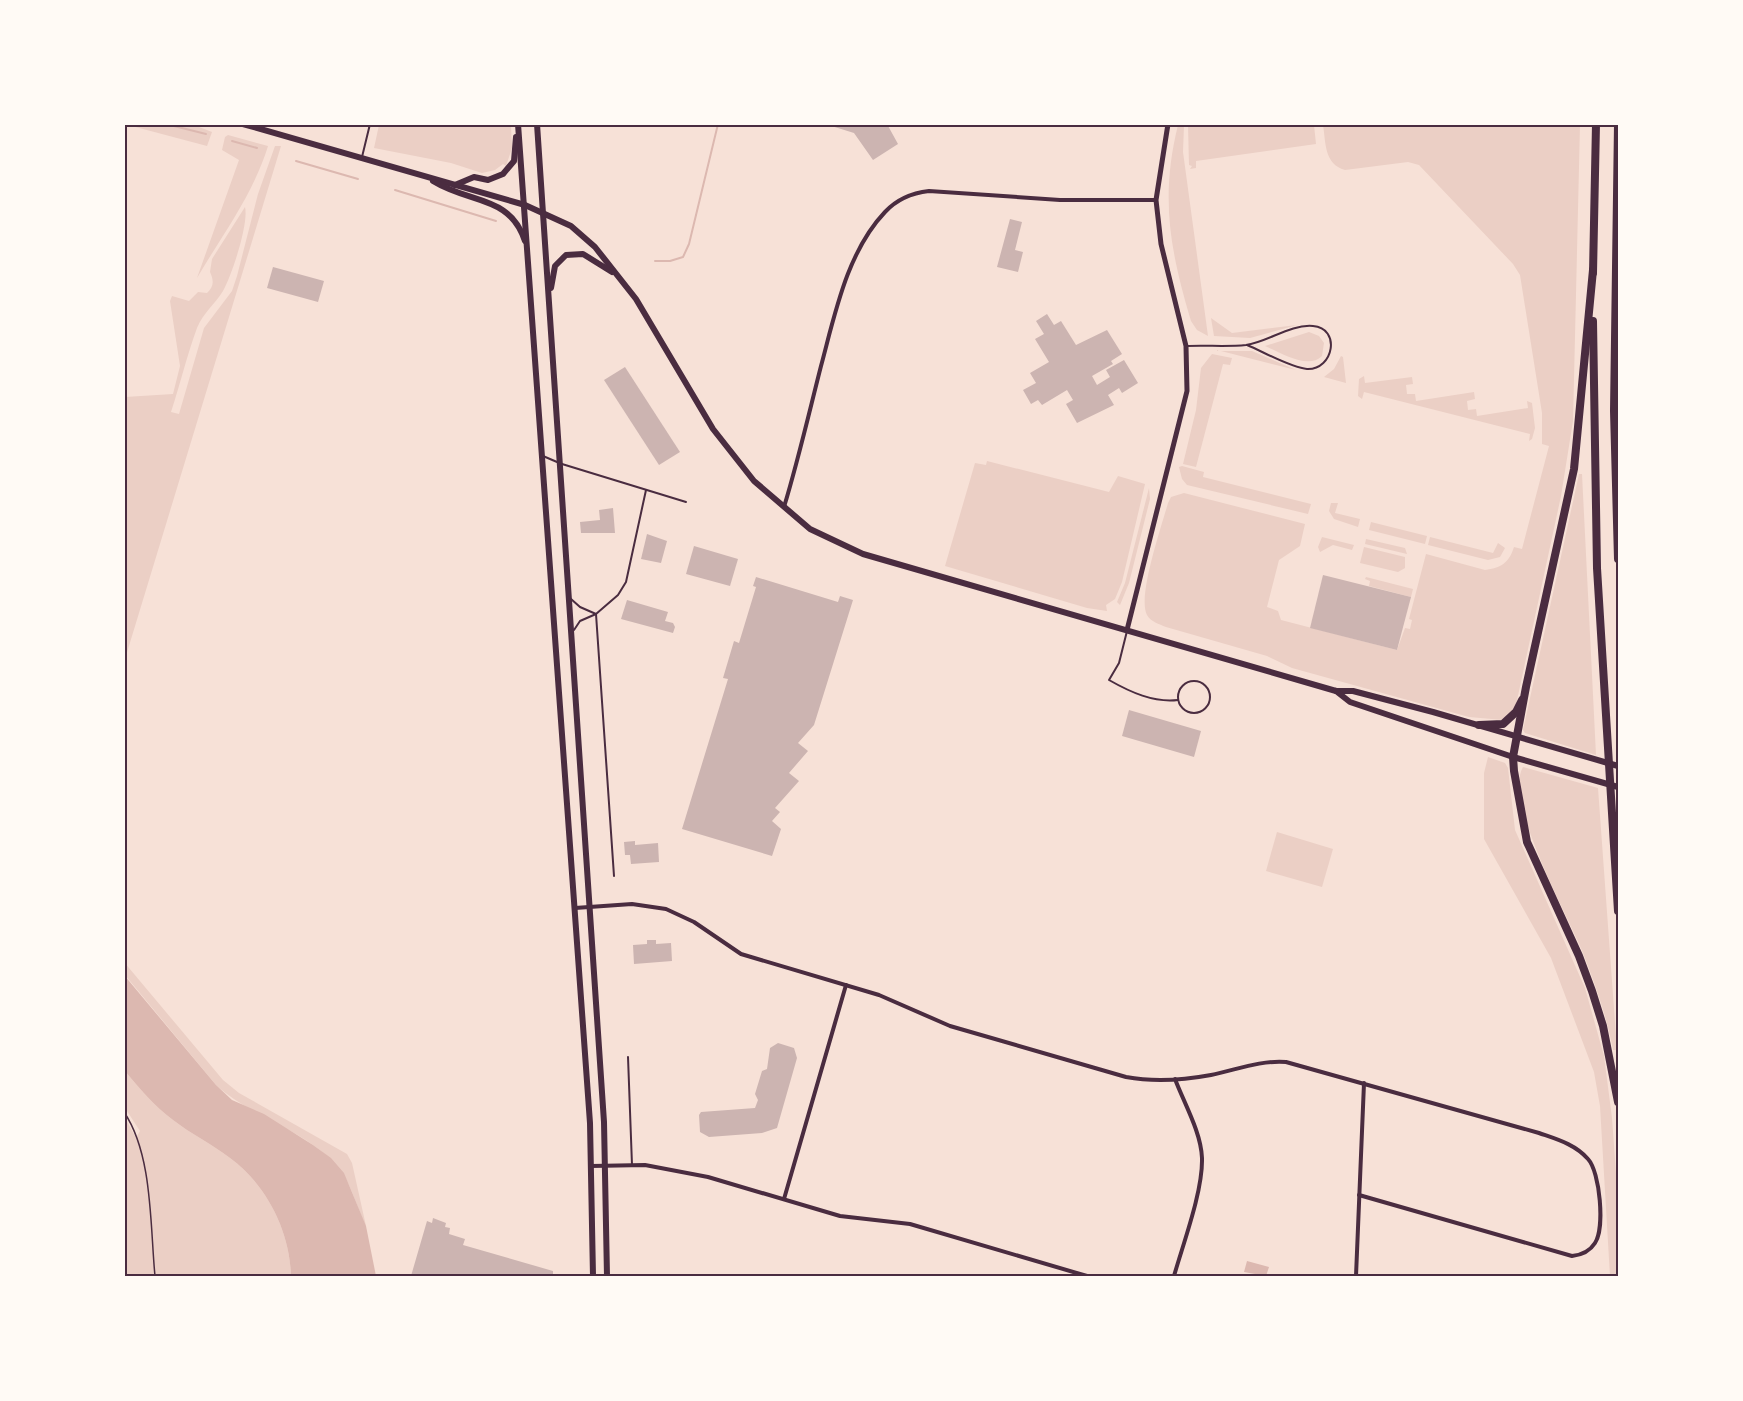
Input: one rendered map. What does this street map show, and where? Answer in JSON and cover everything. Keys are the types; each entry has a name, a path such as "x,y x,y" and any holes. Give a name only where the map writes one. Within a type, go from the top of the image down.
{"highway":[{"path":"1596,124 1592,411 1597,568 1618,911"},
{"path":"1618,124 1614,411 1618,560"},
{"path":"1593,270 1574,469 1513,757 1516,790 1527,842 1579,956 1592,991 1603,1026 1618,1102"},
{"path":"1615,270 1618,321"},
{"path":"1479,725 1503,724 1511,719 1526,687"}],"main road":[{"path":"243,124 525,205 571,226 595,247 636,299 719,437 754,481 784,508 827,539 863,554 1336,691 1353,691 1519,736 1618,766"},
{"path":"455,185 474,177 488,180 508,170 515,155 518,124"},
{"path":"518,124 540,455 575,908 591,1166 593,1276"},
{"path":"537,124 589,908 604,1165 607,1276"},
{"path":"425,176 446,189 507,211 520,225 528,250"},
{"path":"549,301 555,266 566,255 583,254 619,277"},
{"path":"1336,691 1350,702 1513,757 1618,787"}],"street":[{"path":"1127,630 1185,399 1186,346 1161,244 1156,200 1168,124"},
{"path":"784,508 844,285 863,244 884,213 894,203 910,195 929,191 1060,200 1156,200"},
{"path":"575,908 632,904 666,909 694,922 741,954 888,998 950,1026 1140,1079 1175,1079 1273,1061 1298,1064 1539,1133 1567,1143 1588,1159 1595,1169 1598,1182 1599,1235 1592,1248 1586,1252 1579,1255 1563,1254 1359,1195"},
{"path":"784,1199 846,985"},
{"path":"1174,1276 1199,1181 1202,1158 1175,1079"},
{"path":"1356,1276 1364,1083"},
{"path":"591,1166 632,1165 670,1168 840,1216 910,1224 1087,1276"}],"lane":[{"path":"362,158 370,124"},
{"path":"1186,346 1247,345 1302,327 1313,326 1323,328 1330,337 1332,347 1325,363 1315,368 1304,369 1247,345"},
{"path":"540,455 686,502"},
{"path":"570,639 580,621 596,614 618,595 626,582 646,490"},
{"path":"569,598 579,607 596,614"},
{"path":"596,614 614,876"},
{"path":"1127,630 1119,663 1109,680 1130,692 1164,702 1178,700"},
{"path":"1191,681 1206,686 1210,696 1207,707 1198,712 1184,709 1178,700 1182,686 1191,681"},
{"path":"627,1057 632,1165"}],"path":[{"path":"124,1112 139,1139 155,1276"}],"shaded area":[{"path":"128,125 194,125 212,132 207,146"},
{"path":"379,125 511,125 512,148 506,166 503,164 495,170 482,173 451,163 374,148"},
{"path":"1178,125 1184,125 1183,152 1208,336 1197,330 1191,321 1173,247 1169,176"},
{"path":"1188,125 1314,125 1316,144 1196,161 1196,168 1190,169 1192,166 1189,165"},
{"path":"1323,125 1580,125 1573,421 1561,496 1516,705 1514,712 1503,720 1469,717 1292,668 1267,656 1166,627 1153,621 1147,615 1145,593 1148,577 1168,503 1171,497 1184,493 1305,524 1300,546 1279,560 1267,607 1278,611 1281,620 1397,650 1405,628 1410,629 1412,620 1409,619 1426,554 1485,570 1504,564 1514,547 1522,549 1549,446 1542,444 1542,413 1520,275 1513,264 1419,165 1408,162 1345,170 1333,163 1327,152"},
{"path":"228,135 268,146 246,198 197,278 239,160 222,150 225,137"},
{"path":"275,146 281,146 125,659 125,397 173,394 180,366 170,301 172,296 189,301 198,292 207,293 211,288 213,283 210,272 212,259 245,207 245,225 231,273 223,291 197,328 190,349 171,412 179,414 204,328 232,291 258,194"},
{"path":"1211,318 1232,333 1297,325 1250,338 1214,336"},
{"path":"1309,332 1319,336 1324,343 1322,356 1316,360 1294,359 1265,346"},
{"path":"1217,350 1252,351 1296,370"},
{"path":"1212,354 1232,358 1230,365 1223,364 1196,467 1183,464 1196,410 1201,368"},
{"path":"1341,356 1346,383 1324,377 1334,369"},
{"path":"1364,376 1365,383 1412,377 1413,384 1406,385 1407,394 1415,394 1416,401 1474,392 1475,399 1467,401 1468,410 1476,409 1477,416 1528,408 1527,401 1532,403 1535,428 1532,439 1529,441 1530,434 1364,392 1362,399 1358,396 1359,379"},
{"path":"987,461 1109,492 1118,476 1145,484 1122,582 1115,599 1106,605 1107,611 1087,608 945,566 975,463 986,465"},
{"path":"1179,467 1204,472 1203,477 1311,504 1308,514 1187,485 1182,479"},
{"path":"1579,474 1582,474 1596,755 1525,733 1523,730"},
{"path":"1149,488 1150,499 1129,583 1120,605 1117,602 1125,583"},
{"path":"1331,503 1338,503 1335,513 1360,519 1358,527 1334,519 1329,511"},
{"path":"1371,522 1427,536 1425,544 1369,530"},
{"path":"1322,537 1354,545 1352,550 1333,545 1320,552 1318,547"},
{"path":"1430,537 1493,553 1498,543 1505,548 1500,557 1488,560 1428,545"},
{"path":"1366,539 1405,548 1407,554 1365,544"},
{"path":"1364,547 1405,557 1405,568 1398,572 1360,563"},
{"path":"1366,577 1413,589 1411,597 1369,586 1370,581 1365,579"},
{"path":"1488,757 1505,763 1508,768 1515,830 1585,988 1604,1056 1612,1118 1618,1201 1618,1276 1610,1276 1600,1106 1594,1072 1551,958 1484,839 1484,773"},
{"path":"1523,767 1598,788 1617,1050 1613,1050 1604,1013 1583,953 1540,859 1530,831 1522,805 1519,783"},
{"path":"1277,832 1333,849 1322,887 1266,871"},
{"path":"124,962 223,1080 239,1093 347,1154 352,1163 366,1226 341,1171 313,1145 247,1107 216,1085 125,975"},
{"path":"124,975 216,1085 232,1100 264,1114 313,1145 331,1158 344,1173 366,1226 376,1276 291,1276 290,1259 281,1226 255,1182 230,1158 166,1115 125,1071"},
{"path":"125,1071 166,1115 230,1158 255,1182 281,1226 290,1259 291,1276 125,1276 124,1116 136,1138 140,1131 125,1108"},
{"path":"1247,1261 1269,1267 1266,1276 1244,1272"}],"building":[{"path":"825,124 887,124 898,144 873,160 854,133"},
{"path":"1010,219 1022,222 1015,250 1023,252 1018,272 997,267"},
{"path":"273,267 324,281 318,302 267,288"},
{"path":"1047,314 1054,325 1061,321 1076,345 1107,330 1122,354 1111,361 1113,364 1092,376 1097,385 1110,377 1106,370 1124,360 1138,383 1122,393 1119,388 1108,395 1114,405 1077,423 1066,404 1073,400 1067,390 1042,405 1038,400 1031,404 1023,390 1036,383 1030,373 1049,362 1035,339 1044,334 1036,321"},
{"path":"625,367 680,452 659,465 604,380"},
{"path":"613,508 615,533 581,533 580,522 600,520 599,510"},
{"path":"647,534 667,541 661,563 641,559"},
{"path":"694,546 738,559 730,586 686,574"},
{"path":"1323,575 1411,597 1397,650 1310,628"},
{"path":"756,577 838,602 840,596 853,600 814,725 798,743 808,751 789,773 799,781 775,808 780,812 772,821 781,829 772,856 682,829 728,679 723,678 734,641 739,643 756,587 753,586"},
{"path":"627,600 668,612 665,621 673,623 675,627 673,633 621,619"},
{"path":"1129,710 1201,731 1194,757 1122,736"},
{"path":"635,841 635,845 658,843 659,862 631,864 630,855 625,855 624,842"},
{"path":"647,940 656,940 656,944 671,943 672,961 634,964 633,945 647,944"},
{"path":"778,1043 794,1048 797,1058 777,1128 762,1133 709,1137 700,1132 699,1115 701,1112 755,1108 758,1100 755,1094 762,1071 767,1069 770,1048"},
{"path":"433,1218 446,1223 445,1227 450,1228 449,1234 465,1239 463,1245 553,1271 553,1276 411,1276 427,1221 432,1223"}],"waterway":[{"path":"166,124 206,134"},
{"path":"655,261 670,261 683,257 689,244 718,124"},
{"path":"232,141 257,148"},
{"path":"296,161 358,179"},
{"path":"395,190 496,221"}]}
